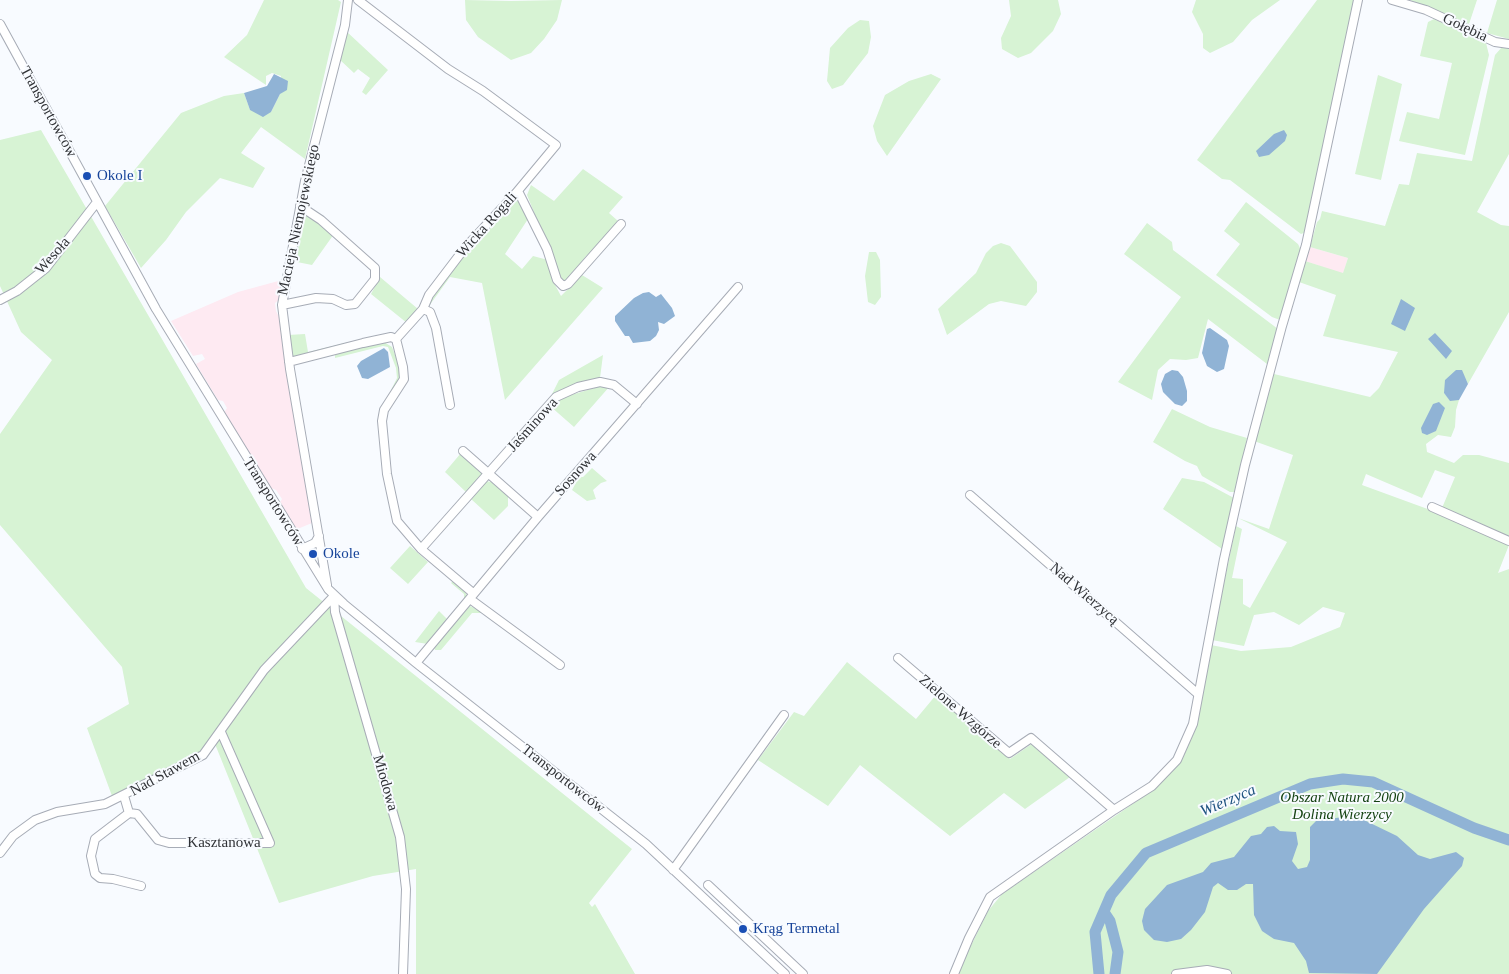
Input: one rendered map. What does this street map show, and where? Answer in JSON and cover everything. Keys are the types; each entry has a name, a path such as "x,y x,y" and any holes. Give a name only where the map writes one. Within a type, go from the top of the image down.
{"street":[{"name":"Macieja Niemojewskiego","path":"331,592 318,536 289,362 282,305 300,206 345,26 348,0"},
{"name":"Wicka Rogali","path":"358,0 448,69 484,91 556,145 518,191 464,249 429,295 423,309 396,339"},
{"path":"954,974 969,938 990,897 1114,810 1152,786 1177,760 1193,724 1224,559 1251,439 1306,245 1357,3 1365,0"},
{"name":"Gołębia","path":"1392,0 1434,13 1495,42 1509,44"},
{"name":"Transportowców","path":"0,24 161,318 302,550 331,592 416,663 646,844 779,970"},
{"path":"518,191 547,249 557,280 563,286 568,284 621,224"},
{"name":"Wesoła","path":"0,300 17,292 46,268 97,202"},
{"path":"282,305 316,298 333,299 346,304 355,304 375,279 375,268 321,220 300,206"},
{"name":"Sosnowa","path":"416,663 538,517 738,288"},
{"path":"423,309 430,312 435,321 450,405"},
{"path":"289,362 363,343 391,337 396,339 404,379 384,410 382,421 385,464 397,522 421,549 471,596 560,665"},
{"name":"Jaśminowa","path":"421,549 556,397 578,387 600,382 614,385 637,404"},
{"path":"462,451 538,517"},
{"name":"Nad Wierzycą","path":"970,495 1198,694"},
{"path":"1432,507 1509,542"},
{"path":"302,550 315,543 318,536"},
{"name":"Nad Stawem","path":"0,853 13,836 34,820 57,812 105,804 203,755 264,670 331,592"},
{"name":"Miodowa","path":"331,592 335,612 400,837 406,889 403,974"},
{"name":"Zielone Wzgórze","path":"898,658 1009,754 1031,738 1114,810"},
{"path":"674,870 784,715"},
{"name":"Kasztanowa","path":"129,813 137,814 158,840 169,843 270,843 221,732"},
{"path":"124,796 129,813 95,840 91,856 95,874 100,878 142,886"},
{"path":"708,885 803,974"},
{"path":"779,970 783,956"},
{"path":"1176,974 1206,970 1227,974"}],"shaded area":[{"path":"1310,247 1348,258 1343,274 1305,261"},
{"path":"282,280 280,299 275,303 279,317 312,523 295,530 279,504 282,499 276,490 269,487 223,414 227,408 223,401 218,400 196,364 205,359 202,354 193,356 171,321 238,292"}],"green space":[{"path":"264,0 338,0 341,2 305,159 261,127 241,153 265,168 253,188 220,178 186,212 166,240 141,268 105,206 181,113 224,96 244,93 250,110 271,112 280,94 281,76 272,73 266,76 266,85 224,57 247,35"},
{"path":"465,0 562,0 557,20 544,39 531,53 511,60 478,37 466,20"},
{"path":"1009,0 1058,0 1061,14 1053,31 1031,53 1018,58 1002,49 1001,38 1011,16"},
{"path":"1196,0 1280,0 1252,20 1233,42 1210,53 1203,48 1203,34 1192,12"},
{"path":"1317,0 1354,0 1306,232 1301,234 1230,180 1222,179 1197,160"},
{"path":"1410,0 1477,0 1469,24"},
{"path":"1497,0 1509,0 1509,39 1487,33"},
{"path":"1434,19 1486,43 1489,55 1465,155 1399,141 1407,112 1439,119 1452,63 1420,56 1428,22"},
{"path":"860,20 869,21 871,37 868,53 843,85 832,89 827,81 830,48 848,28"},
{"path":"346,31 388,70 366,95 362,92 370,78 358,69 354,73 339,59"},
{"name":"Obszar Natura 2000 Dolina Wierzycy","path":"1502,47 1509,49 1509,154 1477,212 1501,225 1509,226 1509,312 1468,384 1464,376 1444,393 1450,400 1459,400 1456,410 1455,427 1451,437 1438,435 1426,444 1427,452 1454,463 1463,455 1479,455 1509,463 1509,536 1442,508 1455,477 1435,470 1422,498 1366,474 1362,485 1444,515 1509,545 1498,573 1509,569 1509,974 957,974 988,911 1002,894 1150,792 1180,763 1195,726 1211,645 1241,651 1291,647 1340,627 1345,613 1323,607 1299,625 1274,612 1254,615 1244,646 1212,640 1236,526 1242,529 1232,578 1243,579 1243,604 1250,608 1287,542 1238,518 1269,529 1293,455 1254,441 1274,374 1370,397 1379,388 1398,352 1323,336 1336,295 1299,282 1305,261 1343,273 1348,258 1310,247 1317,222 1322,211 1385,226 1399,184 1409,185 1417,153 1472,161 1495,55"},
{"path":"931,74 941,79 887,156 877,141 873,126 885,95 909,81"},
{"path":"1378,75 1402,84 1381,180 1355,174"},
{"path":"41,130 306,588 632,849 589,903 592,907 595,904 635,974 416,974 416,869 373,876 279,903 215,744 161,774 112,796 87,728 129,704 122,667 0,525 0,434 52,360 21,332 0,286 0,140"},
{"path":"583,169 623,197 609,213 618,221 605,240 586,256 566,282 561,279 527,195 531,185 554,201"},
{"path":"516,199 520,199 526,207 522,209 528,219 505,254 522,269 533,256 548,260 554,283 561,296 582,275 603,288 505,400 482,283 450,277 429,306 428,304 459,260"},
{"path":"1246,202 1298,244 1301,250 1280,320 1272,317 1216,275 1240,244 1224,231"},
{"path":"303,214 309,214 334,234 312,265 292,261 300,218"},
{"path":"1147,223 1172,242 1173,250 1278,329 1267,364 1208,319 1198,358 1186,360 1170,359 1158,370 1152,400 1118,382 1181,297 1124,254"},
{"path":"1001,243 1010,246 1037,282 1037,292 1026,306 1001,301 989,304 947,335 938,309 976,273 986,253 993,246"},
{"path":"869,252 876,252 880,260 881,297 875,305 868,302 865,276"},
{"path":"380,277 418,309 407,323 371,294"},
{"path":"305,334 308,352 353,341 353,343 291,358 288,335"},
{"path":"384,342 392,347 400,368 399,381 395,390 391,390 397,378 396,368 388,347 383,346 335,358 335,354"},
{"path":"603,355 600,378 552,394 559,380"},
{"path":"601,386 610,386 574,427 550,406 561,398"},
{"path":"1172,409 1210,427 1247,438 1236,492 1230,492 1202,476 1197,466 1153,442"},
{"path":"461,453 485,473 467,493 445,472"},
{"path":"592,468 607,481 601,483 593,490 596,499 587,501 572,490 579,477 583,477"},
{"path":"1182,478 1204,482 1234,498 1222,549 1163,509"},
{"path":"486,481 496,483 508,494 508,506 494,520 471,499"},
{"path":"410,546 428,562 408,584 390,568"},
{"path":"453,581 465,591 467,596 428,644 415,642 439,611 447,619 464,599 464,594 451,583"},
{"path":"470,606 485,613 472,613 441,650 435,650 434,647"},
{"path":"847,662 916,719 936,695 1010,759 1033,743 1070,777 1025,809 1004,793 950,836 860,765 828,806 758,760 794,712 804,716"}],"water":[{"path":"274,74 288,81 287,90 280,94 271,112 263,117 250,110 244,93 267,86"},
{"path":"1284,130 1287,135 1285,141 1269,155 1259,157 1256,151 1274,134"},
{"path":"649,292 656,297 661,294 672,308 675,316 664,324 658,322 659,330 650,341 633,343 629,336 625,336 615,321 615,316 634,298"},
{"path":"1401,299 1415,308 1405,331 1391,324"},
{"path":"1210,328 1227,340 1229,346 1224,369 1217,372 1207,366 1202,353 1207,329"},
{"path":"1435,333 1452,351 1446,359 1428,339"},
{"path":"384,348 388,352 390,367 368,379 362,378 357,366 361,361"},
{"path":"1172,370 1178,371 1183,377 1187,391 1187,401 1182,406 1175,404 1163,392 1161,384 1165,374"},
{"path":"1456,370 1462,370 1468,384 1459,400 1450,401 1444,393 1445,380"},
{"path":"1439,402 1445,408 1436,431 1427,435 1422,433 1421,428 1433,404"},
{"path":"1349,816 1364,820 1397,836 1418,855 1430,859 1456,852 1464,858 1462,866 1424,909 1377,974 1309,973 1306,961 1294,943 1274,939 1262,931 1254,915 1253,884 1246,884 1237,890 1228,890 1218,883 1213,887 1205,912 1181,939 1167,942 1154,940 1144,930 1142,921 1145,909 1167,885 1203,872 1211,863 1234,857 1251,836 1261,834 1267,827 1274,826 1280,831 1296,832 1298,844 1292,861 1298,869 1307,867 1310,860 1310,827 1316,821"}],"waterway":[{"name":"Wierzyca","path":"1099,974 1095,932 1111,895 1146,853 1310,784 1343,779 1373,782 1474,828 1509,840"},
{"path":"1104,912 1110,921 1118,952 1115,974"}],"place":[{"name":"Okole I","path":"87,176"},
{"name":"Okole","path":"313,554"},
{"name":"Krąg Termetal","path":"743,929"}]}
